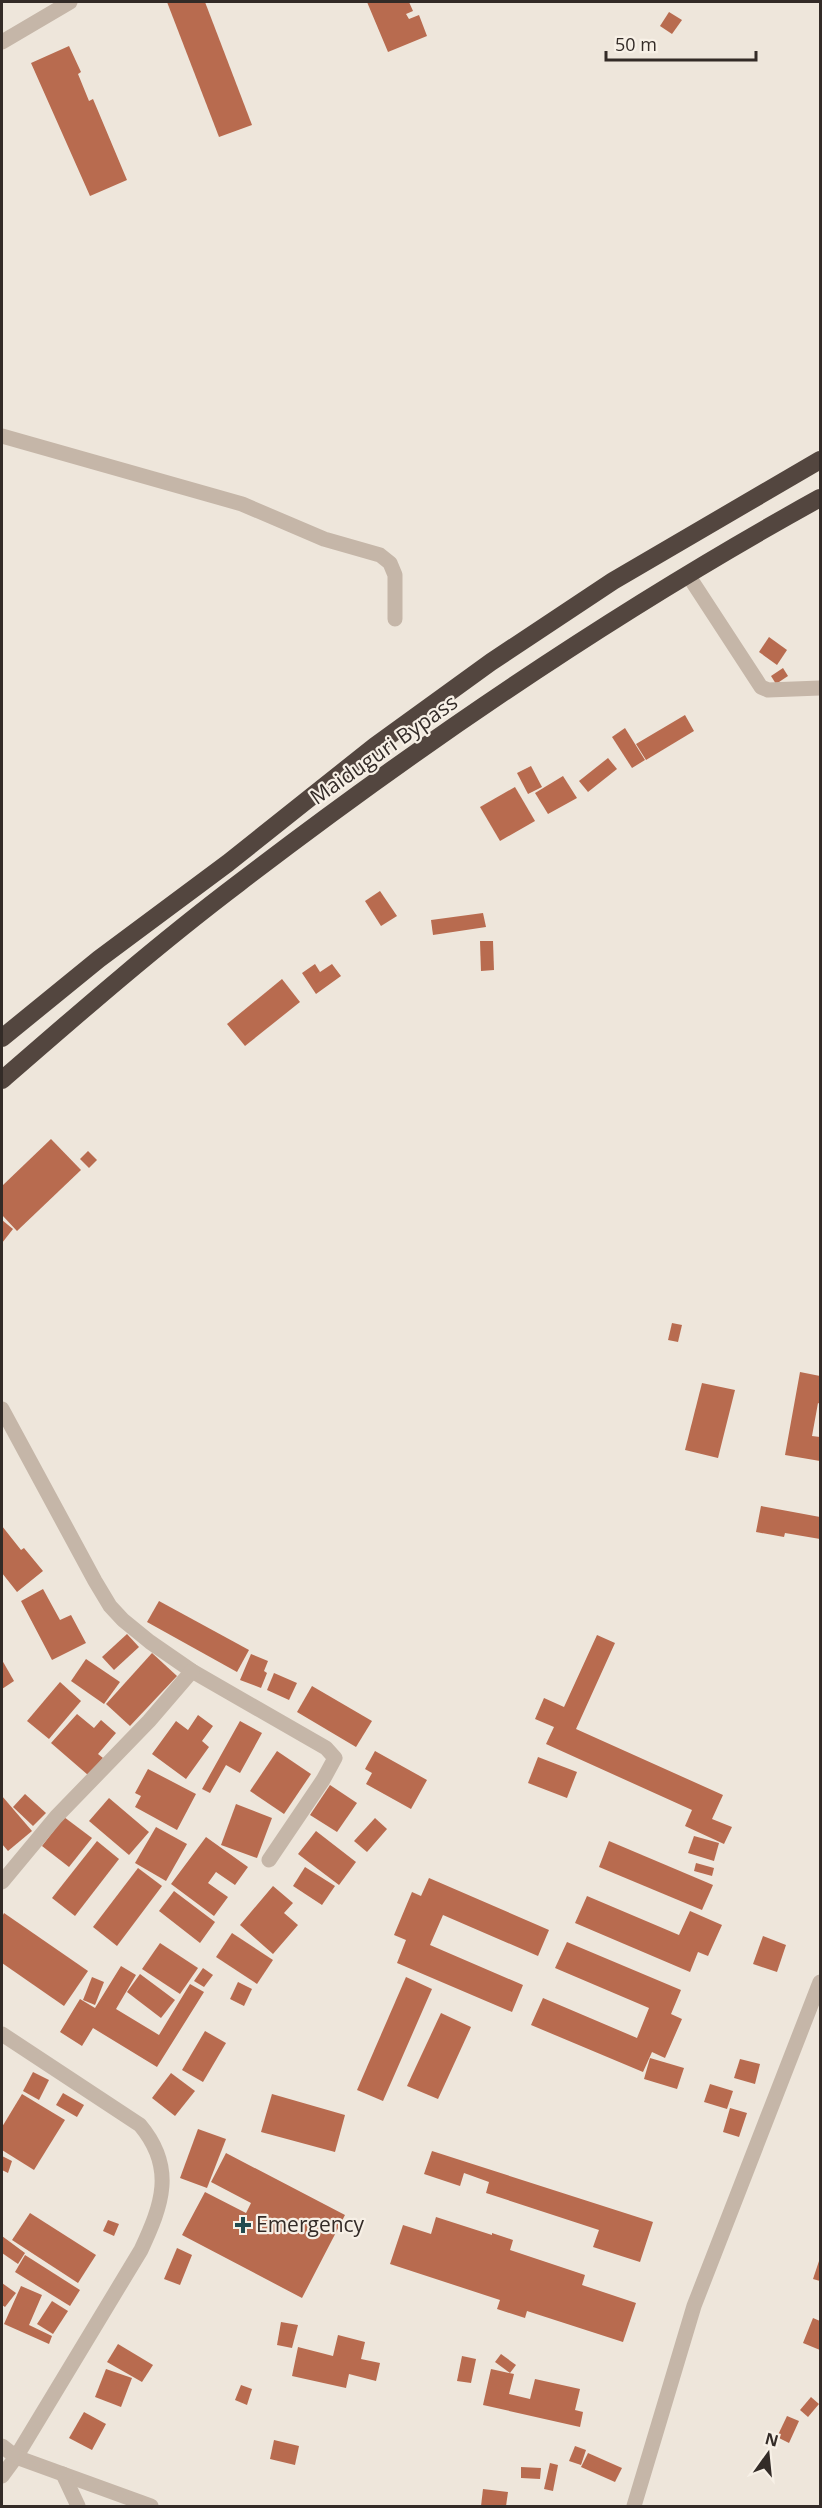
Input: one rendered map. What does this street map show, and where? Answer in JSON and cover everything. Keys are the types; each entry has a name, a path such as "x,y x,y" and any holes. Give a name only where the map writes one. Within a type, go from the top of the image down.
{"highway":[{"name":"Maiduguri Bypass","path":"2,1038 99,959 228,863 375,746 491,662 613,582 820,460"},
{"name":"Maiduguri Bypass","path":"2,1080 108,988 237,884 366,789 547,665 732,547 820,498"}],"street":[{"path":"2,42 70,2"},
{"path":"2,436 242,504 324,539 380,555 390,563 395,575 395,619"},
{"path":"688,575 761,687 768,690 820,688"},
{"path":"2,1409 110,1606 123,1620 192,1671 326,1748 335,1758 269,1860"},
{"path":"2,1882 56,1817 149,1721 192,1671"},
{"path":"634,2506 694,2306 820,1982"},
{"path":"2,2034 140,2126 151,2139 163,2170 157,2217 141,2250 16,2457 2,2476"},
{"path":"2,2446 16,2457 151,2506"},
{"path":"63,2474 78,2506"}],"building":[{"path":"167,2 205,2 252,125 219,137"},
{"path":"367,2 409,2 413,11 406,14 409,19 419,15 427,36 388,52"},
{"path":"669,12 682,20 672,34 660,26"},
{"path":"69,46 81,72 78,74 89,101 93,99 127,180 90,196 31,63"},
{"path":"769,637 787,650 777,665 759,652"},
{"path":"783,668 788,676 776,684 771,676"},
{"path":"685,715 694,731 646,760 636,744"},
{"path":"625,728 645,760 632,768 612,737"},
{"path":"608,758 617,769 588,792 579,781"},
{"path":"531,766 542,787 528,794 517,773"},
{"path":"563,776 577,798 548,814 535,793"},
{"path":"515,787 535,821 500,841 480,807"},
{"path":"380,891 397,916 381,926 365,901"},
{"path":"483,913 486,927 433,935 431,920"},
{"path":"480,941 493,941 494,970 481,971"},
{"path":"315,964 320,972 332,964 341,976 316,994 302,973"},
{"path":"282,979 300,1002 245,1046 227,1024"},
{"path":"51,1139 81,1170 17,1231 2,1215 2,1186"},
{"path":"88,1151 97,1160 89,1168 80,1159"},
{"path":"2,1220 13,1229 2,1243"},
{"path":"672,1323 682,1325 678,1342 668,1340"},
{"path":"800,1372 820,1376 820,1404 818,1403 812,1436 820,1437 820,1461 785,1455"},
{"path":"702,1383 735,1390 718,1458 685,1450"},
{"path":"761,1506 820,1517 820,1539 785,1533 784,1537 756,1532"},
{"path":"2,1526 21,1550 24,1548 43,1571 17,1592 2,1573"},
{"path":"43,1589 60,1620 71,1615 86,1643 52,1660 21,1601"},
{"path":"159,1601 249,1650 237,1672 147,1622"},
{"path":"127,1634 139,1647 114,1670 102,1657"},
{"path":"597,1635 615,1643 576,1729 723,1795 712,1819 732,1827 724,1844 685,1826 692,1810 546,1744 554,1727 535,1719 544,1698 564,1707"},
{"path":"152,1653 177,1676 130,1726 106,1704"},
{"path":"251,1654 268,1661 264,1671 267,1673 261,1688 240,1680"},
{"path":"86,1659 120,1682 104,1704 71,1681"},
{"path":"2,1660 14,1681 2,1689"},
{"path":"274,1673 297,1683 289,1700 267,1690"},
{"path":"60,1682 81,1701 49,1739 27,1721"},
{"path":"312,1686 372,1721 356,1747 297,1712"},
{"path":"77,1714 94,1728 101,1720 116,1733 98,1754 103,1758 88,1775 51,1743"},
{"path":"198,1715 213,1726 202,1741 209,1747 186,1779 152,1754 176,1721 188,1730"},
{"path":"240,1721 262,1733 240,1773 226,1765 210,1793 202,1789"},
{"path":"277,1751 311,1774 284,1814 250,1791"},
{"path":"375,1751 427,1780 411,1809 366,1784 372,1773 365,1769"},
{"path":"538,1757 577,1772 567,1798 528,1783"},
{"path":"148,1769 196,1794 177,1830 135,1807 141,1796 135,1793"},
{"path":"330,1785 357,1803 337,1832 310,1815"},
{"path":"25,1794 46,1813 33,1826 13,1807"},
{"path":"2,1796 32,1831 8,1851 2,1844"},
{"path":"109,1798 149,1832 129,1855 89,1821"},
{"path":"236,1804 272,1818 257,1858 221,1845"},
{"path":"64,1817 92,1838 69,1867 42,1846"},
{"path":"375,1818 387,1829 367,1852 354,1841"},
{"path":"156,1827 187,1844 166,1881 135,1863"},
{"path":"316,1831 356,1862 339,1885 298,1854"},
{"path":"694,1836 719,1843 714,1861 688,1853"},
{"path":"206,1837 248,1867 235,1885 216,1872 208,1883 228,1897 214,1916 171,1884"},
{"path":"97,1841 119,1859 75,1916 52,1898"},
{"path":"609,1841 713,1885 702,1910 599,1867"},
{"path":"696,1863 714,1868 712,1876 694,1871"},
{"path":"305,1867 335,1886 322,1905 293,1886"},
{"path":"138,1868 162,1886 117,1946 93,1927"},
{"path":"429,1878 549,1930 538,1956 443,1915 430,1945 523,1985 512,2012 397,1963 406,1940 394,1935 412,1892 421,1896"},
{"path":"273,1886 293,1903 284,1913 298,1925 273,1954 240,1925"},
{"path":"174,1891 215,1922 200,1943 159,1911"},
{"path":"587,1896 679,1935 690,1911 722,1925 708,1956 698,1952 690,1972 575,1923"},
{"path":"4,1913 88,1971 64,2006 2,1963 2,1917"},
{"path":"232,1933 273,1960 257,1984 216,1957"},
{"path":"763,1936 786,1945 777,1972 753,1964"},
{"path":"567,1942 681,1990 671,2014 682,2019 665,2058 652,2052 643,2072 531,2025 543,1998 637,2038 649,2008 555,1968"},
{"path":"160,1943 198,1968 180,1994 142,1969"},
{"path":"121,1966 136,1975 116,2009 159,2035 190,1984 204,1992 157,2067 93,2028 82,2046 60,2032 80,1999 95,2008"},
{"path":"203,1968 213,1975 204,1987 194,1981"},
{"path":"140,1974 175,2000 161,2018 127,1992"},
{"path":"92,1977 104,1982 95,2005 83,2000"},
{"path":"406,1977 432,1989 383,2101 357,2090"},
{"path":"238,1982 252,1989 244,2006 230,1999"},
{"path":"441,2013 471,2027 438,2099 407,2086"},
{"path":"205,2031 226,2043 203,2082 182,2070"},
{"path":"650,2058 684,2068 677,2089 644,2079"},
{"path":"740,2059 760,2064 755,2084 734,2078"},
{"path":"33,2072 49,2080 39,2100 23,2091"},
{"path":"171,2073 195,2091 175,2116 152,2098"},
{"path":"710,2084 733,2091 727,2109 704,2102"},
{"path":"63,2093 84,2105 77,2117 56,2105"},
{"path":"22,2094 65,2120 34,2170 2,2150 2,2127"},
{"path":"272,2094 345,2115 335,2152 261,2132"},
{"path":"730,2108 747,2113 739,2137 723,2132"},
{"path":"198,2129 226,2139 207,2188 180,2178"},
{"path":"432,2151 653,2222 640,2262 593,2247 599,2230 486,2193 489,2182 464,2173 460,2186 424,2174"},
{"path":"226,2153 345,2215 302,2298 182,2235 205,2192 246,2213 251,2203 211,2182"},
{"path":"2,2156 12,2161 8,2173 2,2170"},
{"path":"30,2213 96,2255 78,2283 12,2240"},
{"path":"436,2217 513,2240 510,2250 585,2275 582,2285 636,2303 623,2342 527,2311 525,2318 497,2309 500,2300 390,2264 403,2225 431,2234"},
{"path":"108,2220 119,2224 114,2236 103,2231"},
{"path":"2,2236 25,2253 18,2264 2,2253"},
{"path":"177,2248 192,2255 180,2285 164,2279"},
{"path":"25,2255 80,2290 70,2306 15,2272"},
{"path":"820,2258 820,2281 813,2279"},
{"path":"2,2283 16,2293 5,2307 2,2305"},
{"path":"21,2286 42,2295 29,2325 52,2336 49,2344 4,2324"},
{"path":"52,2301 68,2311 53,2334 37,2324"},
{"path":"813,2318 820,2321 820,2350 803,2343"},
{"path":"281,2322 298,2325 292,2348 277,2345"},
{"path":"338,2335 365,2342 361,2359 380,2363 376,2381 349,2374 346,2388 292,2376 298,2347 333,2356"},
{"path":"118,2344 153,2365 142,2382 107,2362"},
{"path":"501,2354 516,2365 510,2373 495,2362"},
{"path":"462,2356 476,2359 471,2383 457,2381"},
{"path":"106,2369 132,2378 121,2407 95,2397"},
{"path":"491,2369 514,2374 509,2394 530,2399 535,2379 580,2389 575,2410 583,2412 580,2427 483,2405"},
{"path":"241,2385 252,2389 247,2405 235,2400"},
{"path":"811,2397 819,2404 808,2417 800,2410"},
{"path":"84,2412 106,2424 92,2450 69,2438"},
{"path":"787,2416 799,2421 789,2443 777,2437"},
{"path":"274,2440 299,2446 295,2465 270,2459"},
{"path":"575,2446 586,2450 581,2465 569,2461"},
{"path":"588,2453 622,2468 615,2482 581,2467"},
{"path":"550,2463 558,2465 553,2491 544,2489"},
{"path":"521,2467 541,2468 540,2479 521,2478"},
{"path":"483,2489 508,2492 506,2506 481,2506"}],"place":[{"name":"Emergency","path":"243,2225"}]}
